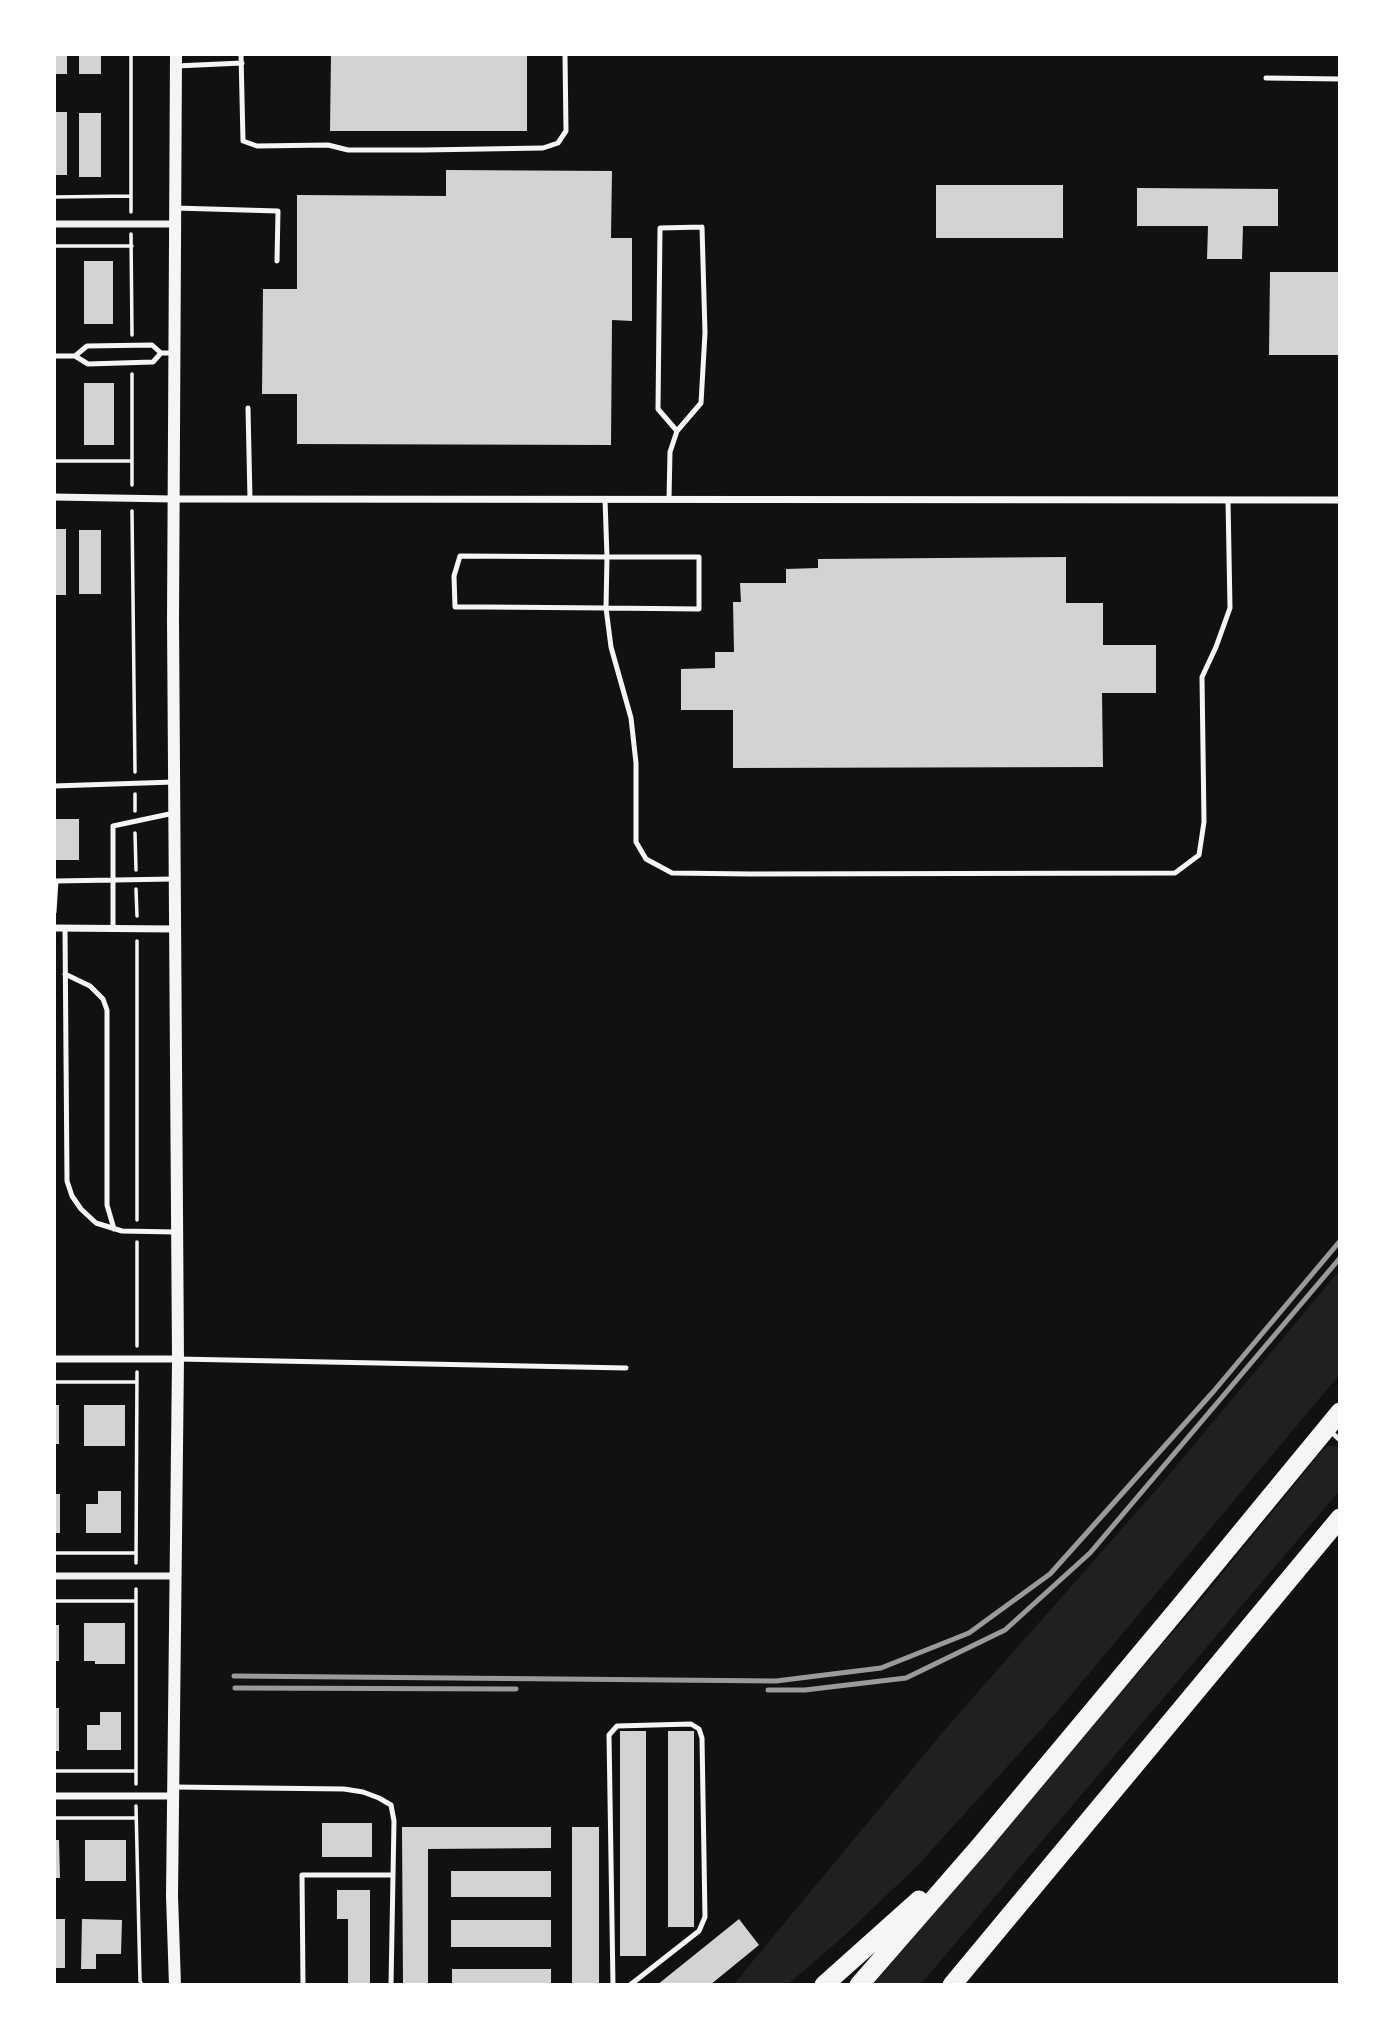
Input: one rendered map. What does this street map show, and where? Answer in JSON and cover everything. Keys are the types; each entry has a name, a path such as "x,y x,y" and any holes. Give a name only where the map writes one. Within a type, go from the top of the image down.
{"highway":[{"path":"859,1985 980,1846 1182,1604 1333,1434 1340,1412"},
{"path":"951,1985 1340,1518"},
{"path":"824,1985 980,1846"}],"street":[{"path":"175,1985 172,1896 178,1359 173,499 167,353 175,224 176,60"},
{"path":"54,224 175,224"},
{"path":"54,497 1340,500"},
{"path":"54,928 175,929"},
{"path":"54,1359 178,1359"},
{"path":"54,1576 176,1576"},
{"path":"54,1796 136,1796 173,1792"}],"lane":[{"path":"241,54 243,141 257,146 328,145 348,150 505,150 542,148 558,143 566,131 565,54"},
{"path":"176,60 242,63"},
{"path":"1266,78 1340,79"},
{"path":"175,208 278,211 277,261"},
{"path":"669,499 670,452 677,431 701,403 705,333 702,227 660,228 659,409 677,431"},
{"path":"54,356 75,356 88,364 132,363 153,362 167,353 152,345 88,346 75,356"},
{"path":"248,408 250,499"},
{"path":"605,499 606,608 611,647 631,718 636,763 636,842 646,859 672,873 1175,873 1199,855 1205,822 1202,677 1230,608 1228,500"},
{"path":"460,556 607,557 699,557 699,609 456,607 454,576 460,556"},
{"path":"54,786 174,782"},
{"path":"113,928 113,826 174,813"},
{"path":"54,912 56,881 174,879"},
{"path":"65,928 67,1181 72,1196 96,1223 114,1229 177,1232"},
{"path":"65,974 90,986 103,999 107,1010 107,1205 114,1229"},
{"path":"178,1359 626,1368"},
{"path":"613,1985 609,1735 617,1726 691,1724 699,1729 702,1738 705,1917 699,1931 630,1985"},
{"path":"173,1792 344,1789 363,1792 391,1805 394,1821 391,1985"},
{"path":"303,1985 302,1875 393,1875"}],"path":[{"path":"131,54 132,345"},
{"path":"54,197 131,196"},
{"path":"54,246 132,246"},
{"path":"132,363 137,1231 136,1818 142,1985"},
{"path":"54,461 132,461"},
{"path":"54,1382 137,1382"},
{"path":"54,1553 136,1553"},
{"path":"54,1601 136,1601"},
{"path":"54,1771 136,1771"},
{"path":"54,1818 136,1818"}],"shaded area":[{"path":"1340,1270 1340,1374 1055,1714 918,1865 844,1936 787,1985 733,1985 948,1726 1157,1489"},
{"path":"1328,1446 1340,1448 1340,1490 920,1985 872,1985 1202,1599"}],"building":[{"path":"54,54 67,54 67,74 54,74"},
{"path":"79,54 101,54 101,74 79,74"},
{"path":"331,54 527,54 527,131 330,131"},
{"path":"54,112 67,112 67,175 54,175"},
{"path":"79,113 101,113 101,177 79,177"},
{"path":"446,170 612,171 611,238 632,238 632,321 612,320 611,445 297,444 297,394 262,394 263,289 297,289 297,195 446,196"},
{"path":"936,185 1063,185 1063,238 936,238"},
{"path":"1137,188 1278,189 1278,226 1243,226 1242,259 1207,259 1208,226 1137,226"},
{"path":"84,261 113,261 113,324 84,324"},
{"path":"1270,272 1340,272 1340,355 1269,355"},
{"path":"84,383 114,383 114,445 84,445"},
{"path":"54,529 66,529 66,595 54,595"},
{"path":"79,530 101,530 101,594 79,594"},
{"path":"1066,557 1066,603 1103,603 1103,645 1156,645 1156,693 1102,693 1103,767 733,768 733,710 681,710 681,669 715,668 715,652 734,652 733,602 741,602 740,583 786,583 786,569 818,568 818,559"},
{"path":"54,819 79,819 79,860 54,860"},
{"path":"54,1405 59,1405 59,1444 54,1444"},
{"path":"84,1405 125,1405 125,1446 84,1446"},
{"path":"98,1491 121,1491 121,1533 86,1533 86,1504 98,1504"},
{"path":"54,1494 60,1494 60,1533 54,1533"},
{"path":"84,1623 125,1623 125,1664 95,1664 95,1661 84,1661"},
{"path":"54,1625 59,1625 59,1661 54,1661"},
{"path":"54,1708 59,1708 59,1751 54,1751"},
{"path":"100,1712 121,1712 121,1750 87,1750 87,1725 100,1725"},
{"path":"620,1731 646,1731 646,1956 620,1956"},
{"path":"668,1731 694,1731 694,1927 668,1927"},
{"path":"322,1823 372,1823 372,1857 322,1857"},
{"path":"402,1827 551,1827 551,1848 428,1849 428,1985 403,1985"},
{"path":"572,1827 599,1827 599,1985 572,1985"},
{"path":"54,1840 59,1840 60,1878 54,1878"},
{"path":"85,1840 126,1840 126,1881 85,1881"},
{"path":"451,1871 551,1871 551,1897 451,1897"},
{"path":"337,1890 370,1890 370,1985 348,1985 348,1919 337,1919"},
{"path":"54,1919 65,1919 65,1968 54,1968"},
{"path":"82,1919 122,1920 121,1954 96,1954 96,1969 81,1969"},
{"path":"739,1919 759,1945 710,1985 657,1985"},
{"path":"451,1920 551,1920 551,1947 451,1947"},
{"path":"452,1969 551,1969 551,1985 452,1985"}],"railway":[{"path":"234,1676 776,1681 881,1668 969,1633 1050,1574 1213,1392 1340,1241"},
{"path":"768,1690 805,1690 906,1678 1005,1630 1090,1553 1340,1258"},
{"path":"235,1688 516,1689"}]}
